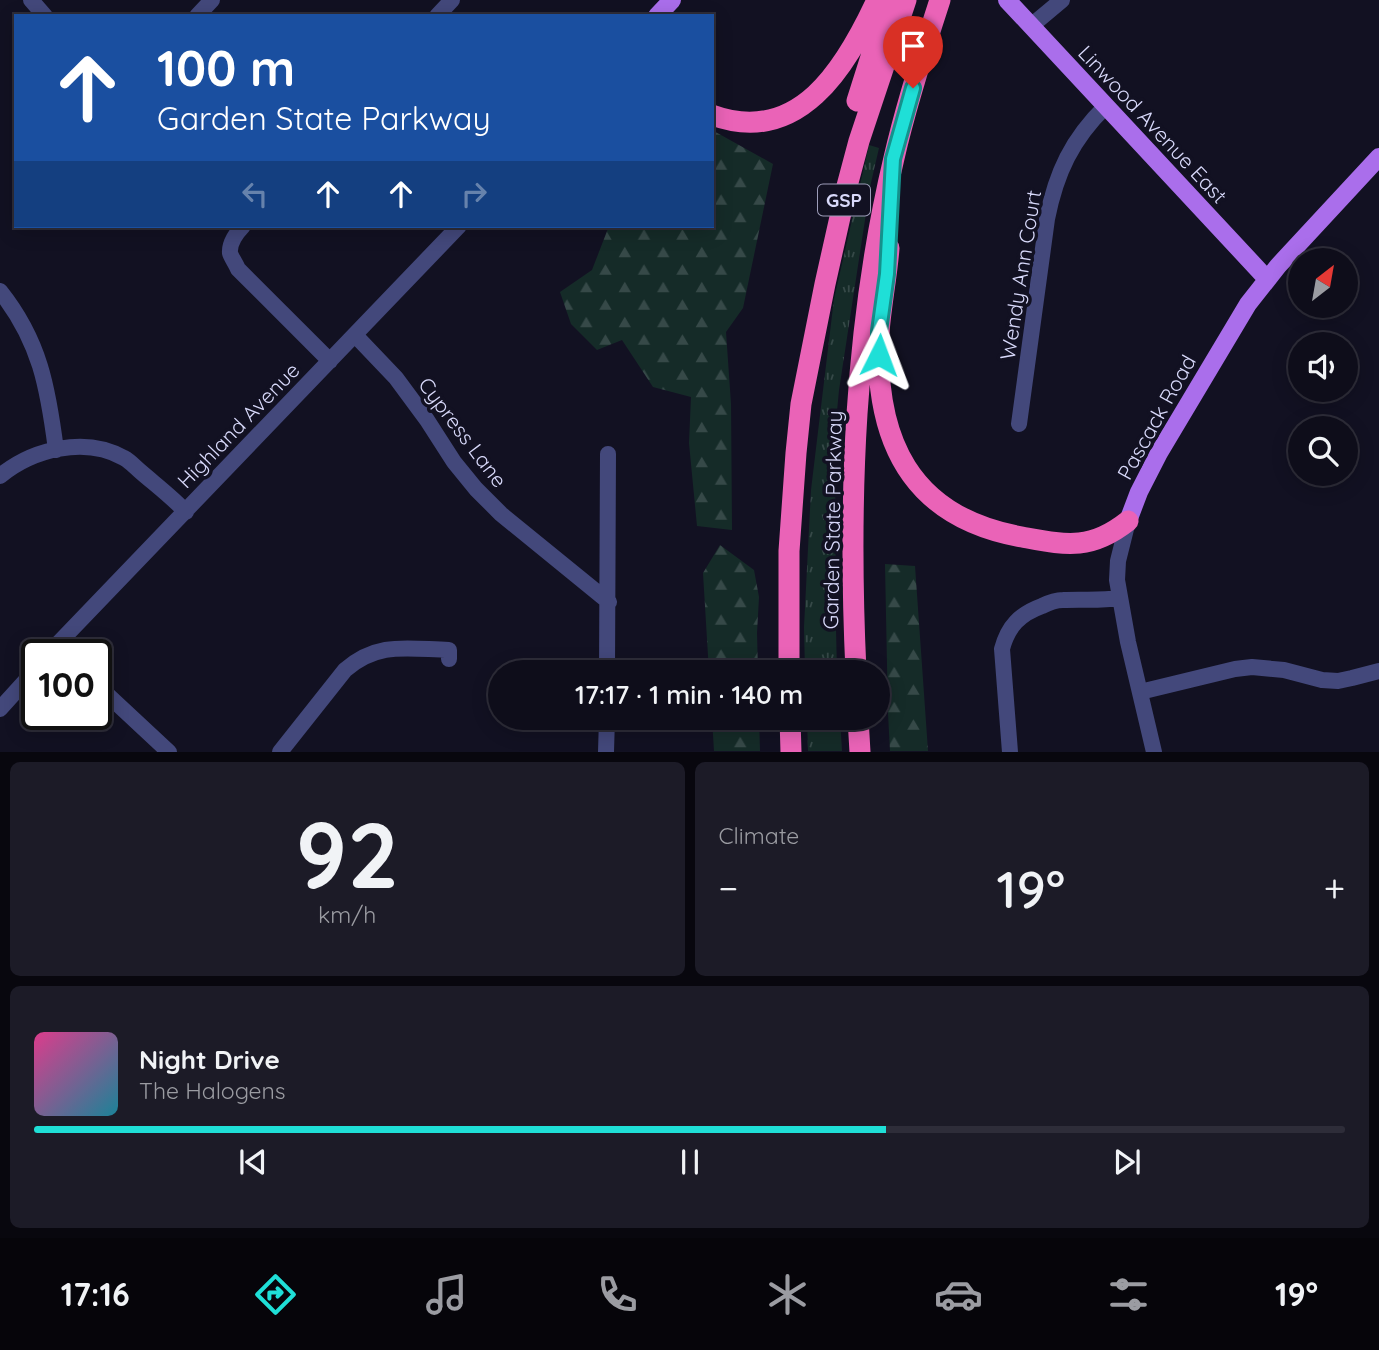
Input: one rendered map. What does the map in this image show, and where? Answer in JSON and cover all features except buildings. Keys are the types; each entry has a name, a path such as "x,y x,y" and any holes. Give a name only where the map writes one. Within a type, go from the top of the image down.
{"highway":[{"path":"714,116 727,120 753,122 780,117 803,106 835,72 877,0"},
{"name":"Garden State Parkway","path":"789,660 789,551 803,345 813,285 847,136 889,0"},
{"name":"Garden State Parkway","path":"801,404 847,186 862,130 906,0"},
{"name":"Garden State Parkway","path":"856,660 852,547 854,471 868,300 893,159 940,0"},
{"path":"893,159 887,274 879,331 879,355 886,421 904,465 919,485 947,510 998,533 1077,544 1097,540 1128,521"},
{"path":"790,730 791,751"},
{"path":"859,730 860,751"}],"main road":[{"path":"659,14 672,0"},
{"name":"Linwood Avenue East","path":"1007,0 1267,279"},
{"name":"Pascack Road","path":"1128,521 1159,453 1242,315 1267,279 1379,157"}],"street":[{"path":"31,0 43,14"},
{"path":"199,14 212,0"},
{"path":"439,14 452,0"},
{"path":"1031,26 1062,0"},
{"name":"Wendy Ann Court","path":"1019,424 1047,219 1055,186 1075,142 1106,106"},
{"path":"241,228 230,251 238,269 330,361"},
{"name":"Highland Avenue","path":"68,639 457,228"},
{"path":"0,291 20,319 33,344 48,394 56,450"},
{"name":"Cypress Lane","path":"355,335 396,378 476,489 501,514 609,602"},
{"path":"0,475 14,464 33,455 86,448 104,451 124,458 186,512"},
{"path":"607,660 608,454"},
{"name":"Pascack Road","path":"1128,521 1118,561 1119,598 1154,751"},
{"path":"1010,751 1002,649 1011,625 1031,610 1060,600 1119,598"},
{"path":"280,751 345,670 357,659 372,652 397,648 449,650 449,660"},
{"path":"1140,692 1252,667 1284,670 1322,680 1345,680 1379,671"},
{"path":"0,709 21,686"},
{"path":"112,699 169,751"},
{"path":"606,751 607,730"}],"green space":[{"path":"714,131 773,164 743,308 726,332 731,404 732,530 697,526 689,443 691,397 653,387 622,340 597,350 571,324 560,292 592,270 608,228 714,228"},
{"path":"869,145 879,148 870,187 835,432 837,660 805,660 811,490 834,299"},
{"path":"720,545 754,570 759,597 758,660 708,660 703,573"},
{"path":"885,564 915,566 928,751 890,751 890,660 887,660"},
{"path":"713,730 759,730 760,751 714,751"},
{"path":"807,730 841,730 842,751 808,751"}],"route":[{"path":"879,355 879,331 887,274 893,159 913,88"}]}
